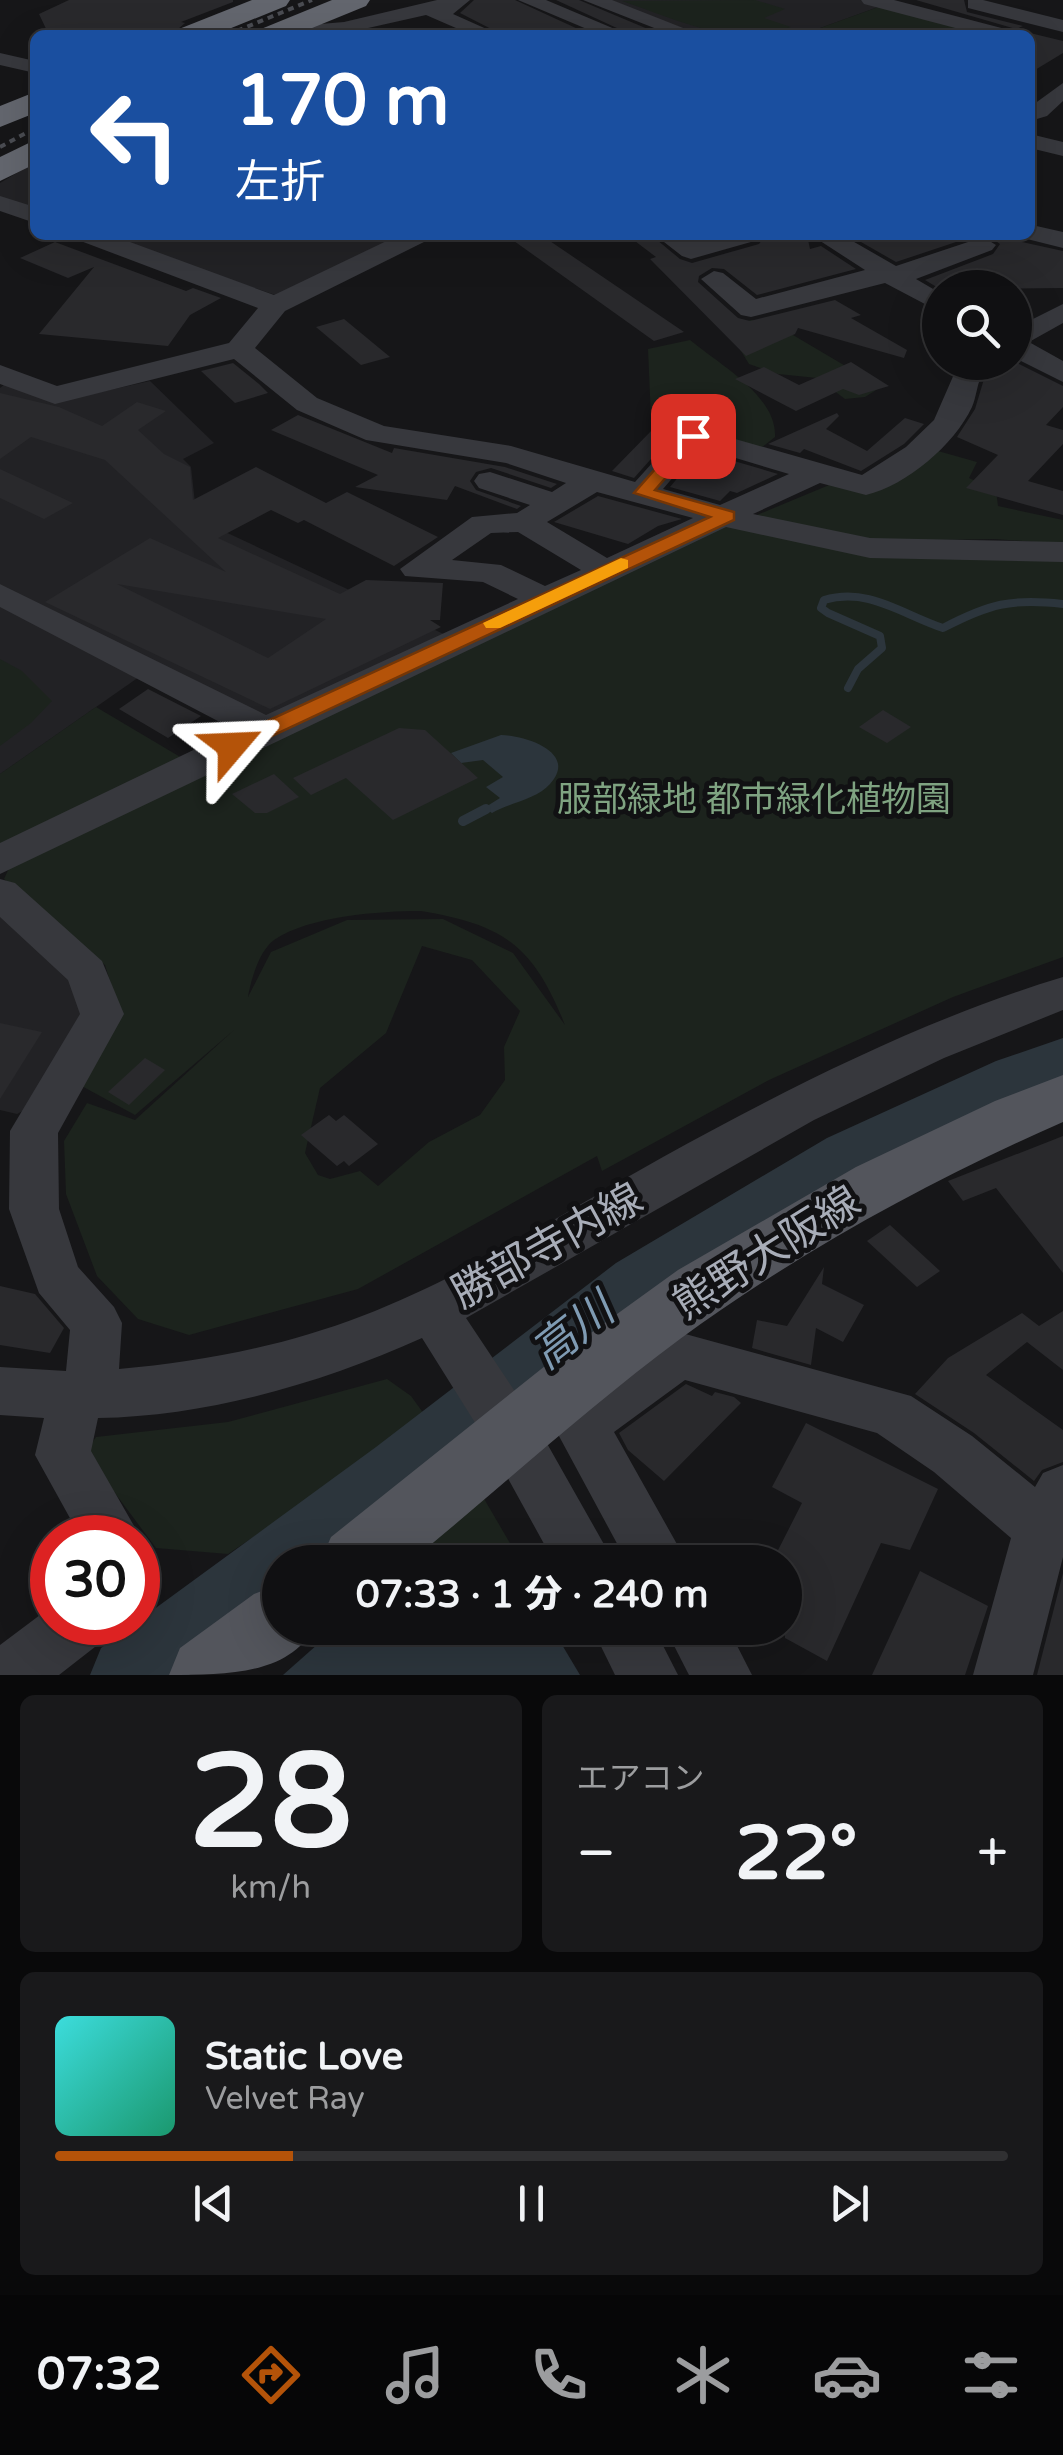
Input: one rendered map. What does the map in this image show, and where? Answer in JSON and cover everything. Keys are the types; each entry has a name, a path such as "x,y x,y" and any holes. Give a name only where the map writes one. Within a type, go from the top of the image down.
{"highway":[{"path":"201,30 276,0"},
{"path":"220,30 295,0"},
{"path":"265,30 337,0"},
{"path":"284,30 356,0"},
{"path":"0,118 30,103"},
{"path":"0,129 30,114"},
{"path":"0,156 30,138"},
{"path":"0,171 30,153"}],"main road":[{"name":"熊野大阪線","path":"377,1545 542,1408 701,1289 825,1212 966,1139 1063,1097"},
{"path":"207,1675 262,1634"}],"street":[{"path":"356,0 431,30"},
{"path":"528,0 607,30"},
{"path":"593,0 676,30"},
{"path":"871,0 987,30"},
{"path":"958,0 1063,26"},
{"path":"327,30 474,3"},
{"path":"474,3 434,13 477,30"},
{"path":"578,30 630,14"},
{"path":"0,59 30,65"},
{"path":"1035,112 1063,90"},
{"path":"1035,142 1063,149"},
{"path":"0,203 30,214"},
{"path":"1035,234 1063,240"},
{"path":"100,240 276,305"},
{"path":"0,374 55,395 239,349 276,305 409,240"},
{"path":"676,240 692,251 732,240"},
{"path":"832,240 922,294"},
{"path":"714,279 752,309 877,275 890,276 963,247"},
{"path":"1032,332 1063,312"},
{"path":"239,349 308,404 377,434 511,455 767,529 872,548 1013,547 1063,552"},
{"path":"1032,354 1063,373"},
{"path":"643,493 693,436 866,486 914,459 942,434 967,380"},
{"path":"0,860 265,730 818,472"},
{"path":"490,481 554,503"},
{"path":"545,599 489,572 417,569 483,524 524,522 592,481"},
{"path":"524,522 606,571"},
{"path":"0,594 265,730"},
{"path":"0,893 87,972 102,1014 86,1048 17,1128 34,1209 57,1278 96,1323 95,1364 66,1429 63,1455 98,1515"},
{"name":"勝部寺内線","path":"0,1391 148,1392 224,1379 308,1357 446,1329 848,1080 964,1029 1063,993"},
{"path":"446,1329 576,1545"},
{"path":"648,1545 580,1425 678,1355 892,1413 953,1454 1051,1536 1003,1675"},
{"path":"10,1675 49,1645"},
{"path":"631,1645 648,1675"}],"shaded area":[{"path":"603,0 860,0 881,6 815,30 688,30"},
{"path":"30,165 30,209 0,198 0,183"},
{"path":"114,240 397,240 281,297"},
{"path":"150,381 214,443 183,459 191,467 195,503 221,530 450,637 270,720 0,584 0,388 5,384 56,402"},
{"path":"0,605 139,677 0,774"},
{"path":"501,735 522,738 545,748 558,763 557,773 538,793 492,813 484,808 500,798 486,787 503,777 483,760 461,763 451,753"},
{"path":"0,910 73,976 86,1016 36,1104 17,1114 0,1110"},
{"path":"317,1645 562,1645 580,1675 283,1675"}],"green space":[{"path":"755,0 785,9 764,18 791,27 710,30 622,1"},
{"path":"881,6 973,30 815,30"},
{"path":"751,320 771,322 881,387 865,397 845,399 817,378 778,374 749,364 727,328"},
{"path":"690,340 744,382 767,408 775,437 761,448 651,419 648,349"},
{"path":"938,451 977,462 969,478 996,491 998,506 1063,520 1063,544 995,539 866,541 770,522 757,515 834,483 869,492"},
{"name":"服部緑地 都市緑化植物園","path":"730,522 768,534 1063,558 1063,957 953,997 769,1080 602,1171 597,1156 358,1289 189,1335 138,1319 97,1276 66,1194 64,1141 87,1103 135,1120 234,1030 135,1115 78,1084 120,1013 105,965 4,879 11,864","holes":["421,911 474,923 512,943 541,975 565,1025 513,953 443,919 347,920 271,952 248,997 264,951 289,932 345,916","422,946 472,960 520,1011 504,1047 505,1080 480,1115 429,1142 378,1186 360,1171 330,1179 318,1175 305,1153 320,1088 386,1033"]},
{"path":"0,659 22,671 52,701 0,746"},
{"path":"96,707 187,761 0,850 0,774"},
{"path":"387,1379 411,1396 424,1414 392,1444 228,1554 160,1548 160,1515 131,1515 85,1453 96,1437 228,1422"},
{"path":"483,1497 511,1545 424,1545"}],"building":[{"path":"69,0 233,0 181,22 185,23 177,30 47,30 39,14"},
{"path":"474,0 515,0 580,30 493,30 460,13"},
{"path":"556,0 579,0 650,30 621,30"},
{"path":"916,0 964,0 967,12 1023,26 1016,29"},
{"path":"1035,34 1063,41 1063,53 1035,70"},
{"path":"548,240 684,332 654,341 514,241"},
{"path":"634,240 657,240 680,259 692,263 762,240 808,240 810,249 821,246 856,269 757,295 724,269 712,268 699,276 698,282 738,318 750,321 835,300 861,315 851,318 907,350 904,358 798,328 795,334 746,356 650,259 656,257"},
{"path":"858,240 962,240 896,262"},
{"path":"994,240 1021,240 1063,251 1063,288 1032,288 1032,270 951,270 993,254 1000,244"},
{"path":"55,242 186,291 193,288 221,298 190,315 168,346 39,334 94,267 68,278 20,258"},
{"path":"344,319 390,357 361,365 316,327"},
{"path":"851,362 889,386 859,395 843,389 796,411 735,379 764,367 799,385"},
{"path":"233,363 268,393 235,403 201,371"},
{"path":"1032,370 1063,386 1063,407 1046,425 1063,430 1063,444 1028,481 1063,491 1063,515 966,488 998,455 957,437 975,409 984,380 1032,380"},
{"path":"0,393 59,407 102,426 137,402 166,411 138,430 164,454 190,467 193,500 256,467 326,503 347,492 438,537 394,566 304,520 298,523 271,510 218,538 340,594 366,580 443,583 440,620 430,620 441,627 270,709 45,602 150,538 226,572 105,460 31,437 0,459","holes":["117,584 326,619 268,658"]},
{"path":"837,413 839,416 826,429 867,451 905,418 924,424 904,444 861,471 804,449 800,453 768,444"},
{"path":"298,415 392,453 394,448 505,467 557,484 551,488 491,468 476,472 470,481 476,490 521,506 517,509 455,486 447,500 355,487 378,475 271,430"},
{"path":"655,427 675,432 634,478 612,471"},
{"path":"700,451 778,474 737,493 730,491 720,501 670,487"},
{"path":"0,469 73,503 44,519 0,498"},
{"path":"598,496 682,519 658,526 628,544 554,522"},
{"path":"148,689 201,716 168,738 119,709"},
{"path":"883,710 911,727 887,743 859,727"},
{"path":"399,728 425,730 478,778 393,820 346,778 311,795 293,778"},
{"path":"274,774 299,797 267,813 255,813 232,794"},
{"path":"0,1023 42,1032 0,1099"},
{"path":"145,1058 165,1070 129,1105 108,1092"},
{"path":"329,1115 336,1121 344,1115 378,1144 349,1166 344,1161 337,1166 301,1135"},
{"path":"1063,1136 1063,1273 996,1188 963,1201 948,1181"},
{"path":"890,1225 940,1271 917,1287 867,1241"},
{"path":"824,1267 822,1284 864,1305 843,1342 816,1328 811,1365 752,1348 757,1320 787,1326"},
{"path":"0,1286 35,1294 64,1328 50,1353 0,1345"},
{"path":"1063,1311 1063,1370 1027,1342 986,1375 1063,1430 1063,1462 1042,1470 1034,1481 974,1433 915,1394 948,1358 1022,1313 1039,1326"},
{"path":"686,1384 712,1396 715,1392 734,1397 741,1403 664,1481 628,1450 619,1433"},
{"path":"806,1423 938,1489 910,1550 881,1543 827,1661 798,1645 802,1645 802,1545 781,1545 802,1503 772,1487"},
{"path":"920,1571 988,1606 965,1675 872,1675"},
{"path":"1063,1573 1063,1675 1037,1675"}],"waterway":[{"path":"848,688 858,669 882,648 880,636 828,613 821,608 824,600 870,599 943,628 1001,605 1063,604"},
{"path":"463,821 486,809"},
{"name":"高川","path":"128,1675 400,1470 638,1282 848,1155 1016,1077 1063,1060"}],"railway":[{"path":"239,30 312,0"},
{"path":"0,147 30,131"}],"slow traffic":[{"path":"493,623 621,564"}],"route":[{"path":"232,746 728,516 643,493 693,436"}]}
